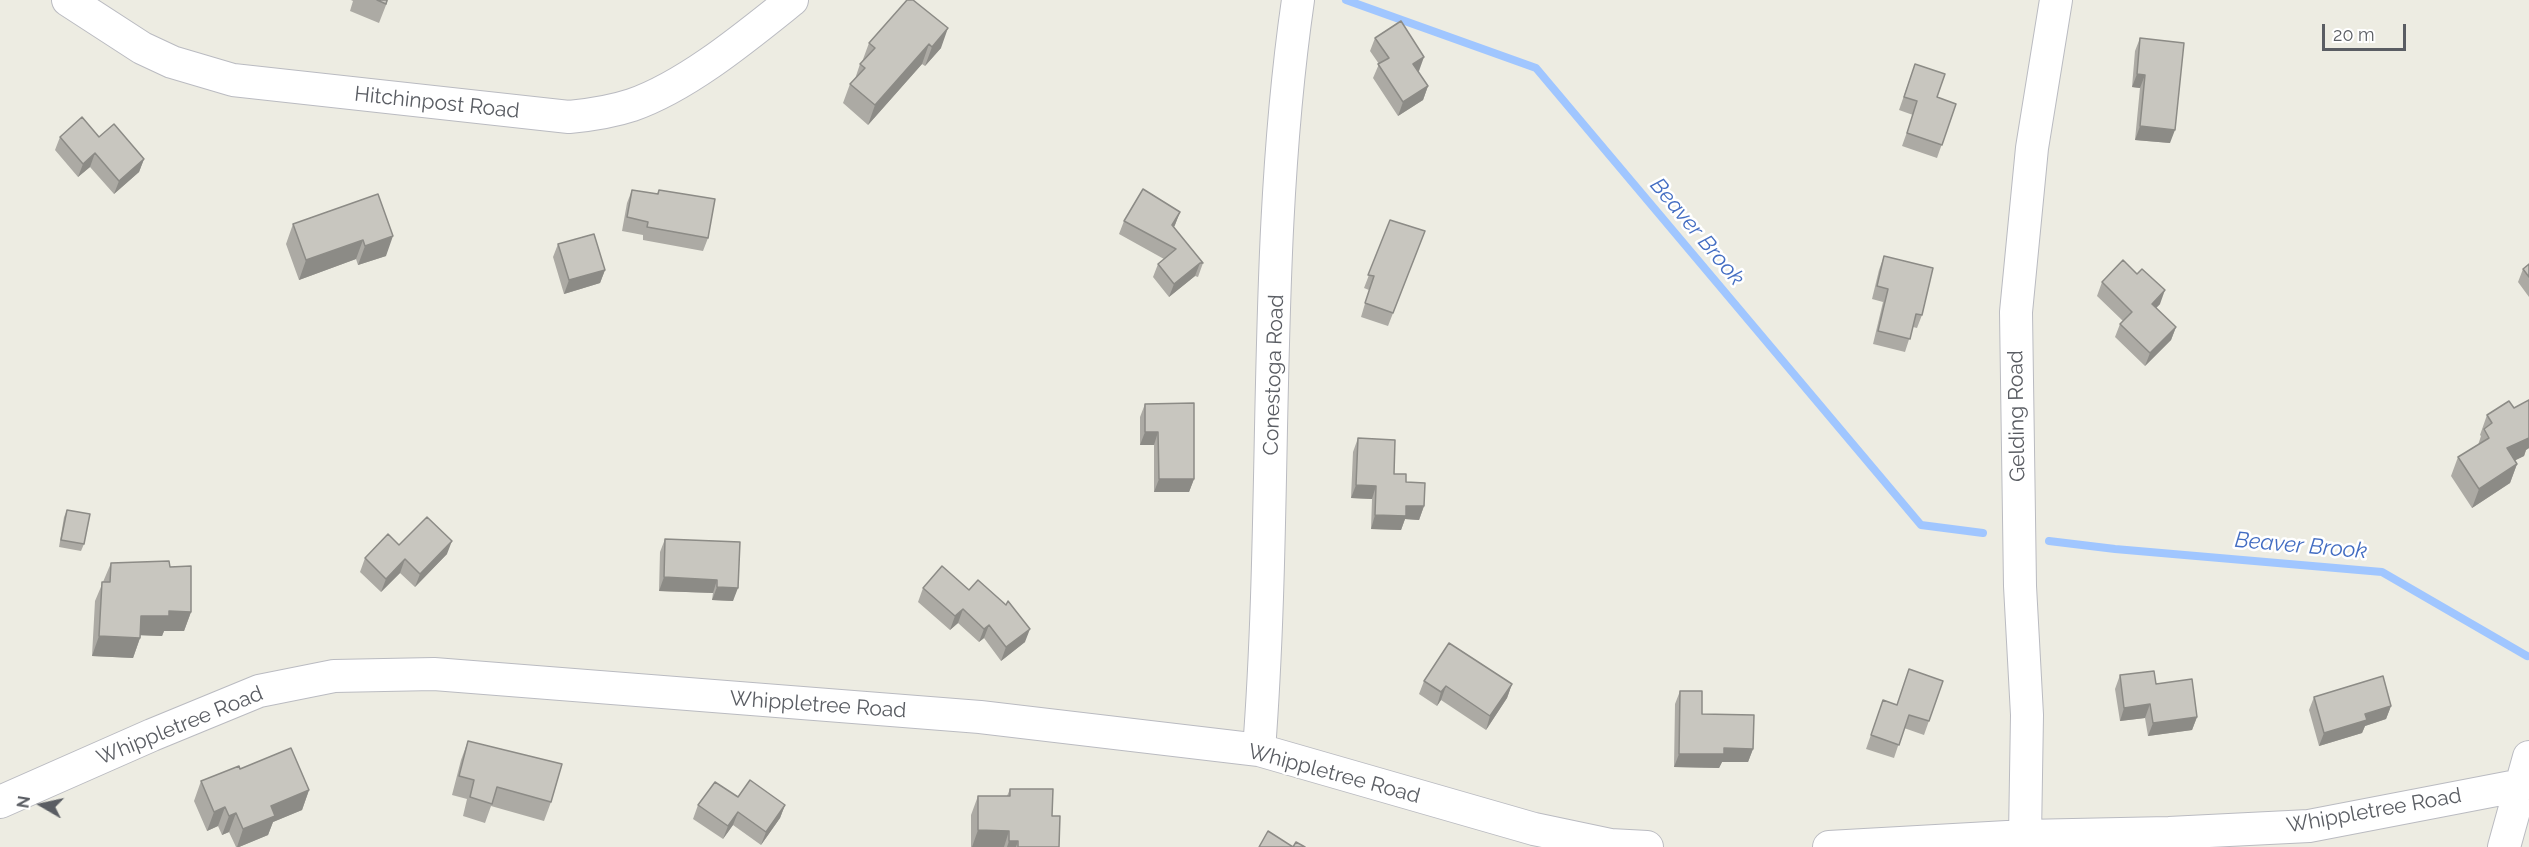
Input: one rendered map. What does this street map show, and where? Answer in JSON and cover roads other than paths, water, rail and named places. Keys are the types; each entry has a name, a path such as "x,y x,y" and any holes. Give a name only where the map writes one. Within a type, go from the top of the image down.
{"street":[{"name":"Hitchinpost Road","path":"68,0 142,48 172,62 233,80 569,117 600,114 633,105 686,78 750,34 792,0"},
{"name":"Conestoga Road","path":"1259,750 1266,655 1283,127 1298,0"},
{"name":"Gelding Road","path":"2025,836 2027,715 2020,586 2016,312 2032,148 2056,0"},
{"name":"Whippletree Road","path":"0,802 259,691 334,676 434,674 980,717 1259,750 1534,829 1610,844 1647,847"},
{"name":"Whippletree Road","path":"1829,847 2025,836 2169,833 2309,826 2526,771"},
{"path":"2504,847 2526,771"}],"waterway":[{"name":"Beaver Brook","path":"1346,0 1536,68 1921,525 1983,533"},
{"name":"Beaver Brook","path":"2049,541 2115,549 2382,572 2527,656"}]}
